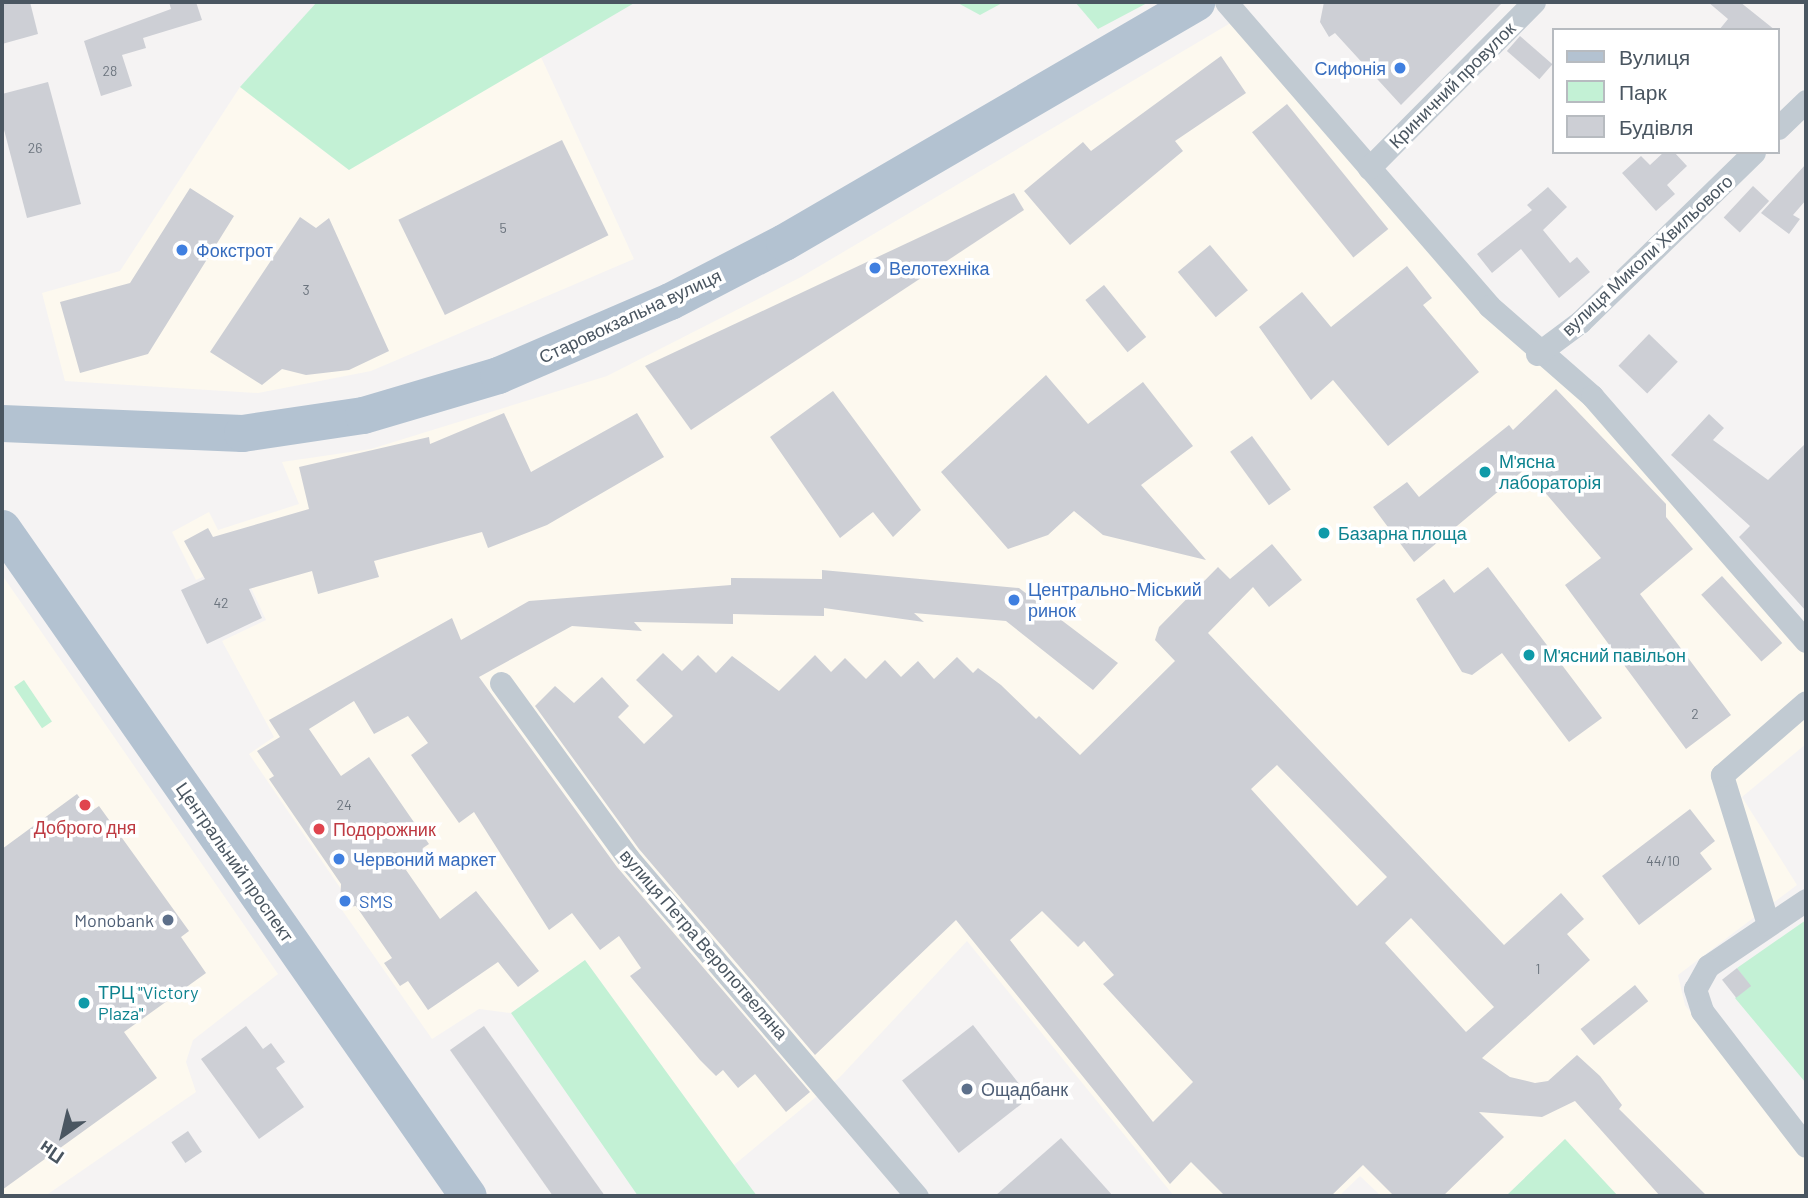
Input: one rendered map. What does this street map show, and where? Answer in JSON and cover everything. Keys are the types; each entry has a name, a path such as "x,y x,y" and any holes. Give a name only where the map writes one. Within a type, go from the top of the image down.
{"main road":[{"name":"Старовокзальна вулиця","path":"2,423 242,433 363,415 498,375 670,301 784,242 1196,2"},
{"name":"Центральний проспект","path":"2,528 468,1196"}],"street":[{"path":"1226,2 1369,168 1537,354 1592,396 1806,641"},
{"name":"Криничний провулок","path":"1369,168 1534,2"},
{"path":"1780,126 1806,101"},
{"name":"вулиця Миколи Хвильового","path":"1537,354 1580,322 1752,154"},
{"name":"вулиця Петра Веропотвеляна","path":"501,683 628,858 833,1093 917,1196"},
{"path":"1768,924 1722,775 1806,702"},
{"path":"1806,900 1700,973 1695,999 1806,1146"}],"shaded area":[{"name":"Центрально-Міський ринок","path":"1239,18 1806,641 1806,744 1742,797 1797,885 1678,975 1685,1005 1806,1160 1806,1196 1618,1196 1565,1139 1506,1196 1381,1196 1360,1176 1339,1196 1174,1196 967,941 840,1077 734,1165 585,960 511,1013 479,1009 432,1039 335,900 343,892 249,754 274,737 222,641 266,620 238,560 196,580 172,532 209,512 218,530 299,504 282,462 371,449 607,376 801,277"},
{"path":"541,57 634,259 371,371 258,393 65,381 42,293 120,271 240,87 349,170"},
{"path":"2,575 278,974 193,1040 186,1062 196,1092 45,1196 2,1196"}],"green space":[{"path":"317,2 636,2 349,170 240,87"},
{"path":"956,2 1004,2 980,15"},
{"path":"1075,2 1149,2 1098,29"},
{"path":"24,680 52,721 42,728 14,687"},
{"path":"1806,920 1805,1082 1735,998 1750,986 1737,968"},
{"path":"585,960 757,1196 638,1196 511,1013"},
{"path":"1565,1139 1618,1196 1506,1196"}],"building":[{"path":"2,2 30,2 38,34 2,44"},
{"path":"169,2 196,2 202,20 143,38 146,48 122,55 132,86 101,96 84,41 171,9"},
{"name":"Сифонія","path":"1324,2 1503,2 1401,105 1335,33 1329,37 1320,22"},
{"path":"1708,2 1740,2 1772,28 1721,28 1728,19"},
{"path":"1520,36 1552,64 1539,79 1507,51"},
{"path":"1221,56 1246,93 1175,141 1183,151 1070,245 1024,191 1083,142 1091,151"},
{"path":"48,82 81,204 27,218 2,122 2,94"},
{"path":"1287,104 1388,229 1353,257 1252,132"},
{"path":"562,140 608,235 445,315 398,220"},
{"path":"1662,154 1676,154 1687,166 1667,185 1675,194 1656,211 1622,173 1641,156 1650,165"},
{"path":"1806,164 1806,200 1793,215 1800,219 1789,234 1761,213"},
{"path":"1753,186 1769,201 1740,232 1724,217"},
{"path":"1548,187 1567,207 1543,230 1570,263 1577,257 1590,272 1559,298 1521,249 1492,273 1477,254 1532,210 1527,205"},
{"name":"Фокстрот","path":"190,188 234,216 148,354 80,373 60,302 130,283"},
{"path":"1014,193 1024,210 691,430 645,366"},
{"path":"300,217 316,228 329,218 389,351 349,370 306,375 282,369 262,385 210,352"},
{"path":"1210,245 1248,290 1216,317 1178,272"},
{"path":"1407,266 1432,298 1423,305 1479,372 1388,446 1333,380 1311,400 1259,327 1302,292 1331,327"},
{"path":"1104,285 1146,337 1128,352 1085,300"},
{"path":"1649,334 1678,362 1647,393 1618,366"},
{"path":"1046,375 1088,424 1143,382 1193,446 1141,485 1206,560 1103,535 1074,511 1048,535 1008,549 941,472"},
{"path":"1556,389 1666,504 1666,517 1693,549 1640,594 1731,715 1686,749 1565,585 1601,558 1525,469 1414,562 1373,507 1407,482 1419,497 1509,425 1513,430"},
{"path":"833,391 921,510 893,537 873,512 840,538 770,437"},
{"path":"504,413 531,472 637,413 664,457 547,525 488,548 482,532 374,561 379,577 318,594 312,571 249,589 262,618 207,644 181,590 205,579 184,541 208,528 213,537 309,509 299,467 429,437 430,444"},
{"path":"1709,414 1724,428 1713,440 1768,480 1806,443 1806,611 1739,537 1750,526 1671,455"},
{"path":"1252,436 1291,489 1269,505 1230,452"},
{"path":"1272,544 1302,580 1269,607 1253,587 1208,633 1504,945 1561,893 1584,919 1567,934 1590,960 1482,1058 1510,1077 1535,1083 1548,1081 1577,1055 1600,1076 1622,1105 1619,1109 1707,1196 1660,1196 1575,1101 1542,1117 1479,1112 1504,1137 1443,1196 1394,1196 1363,1165 1331,1196 1225,1196 1191,1162 1170,1184 956,920 815,1055 639,849 535,706 555,686 574,703 602,677 629,706 618,717 644,744 673,716 636,680 663,653 682,671 698,655 716,673 732,656 779,691 815,655 831,672 845,658 866,679 885,660 901,677 918,661 934,679 957,657 973,673 978,668 1001,685 1036,719 1039,716 1080,755 1175,661 1155,640 1159,627 1218,567 1230,579","holes":["1277,765 1387,877 1357,906 1251,789","1042,911 1078,947 1084,941 1114,975 1103,984 1193,1082 1153,1122 1010,940","1411,918 1494,1007 1466,1032 1385,943"]},
{"name":"М'ясний павільон","path":"1488,567 1602,718 1569,742 1502,653 1472,675 1462,672 1416,599 1444,579 1454,593"},
{"path":"822,570 1019,588 1118,663 1093,690 1006,621 914,613 924,622 824,608 824,616 733,614 733,624 634,622 642,631 572,626 479,677 617,867 810,1092 786,1112 755,1074 738,1088 723,1070 716,1076 700,1060 630,976 641,968 619,936 600,950 572,913 549,930 474,812 459,823 411,755 428,743 408,716 374,734 354,701 309,729 341,776 369,757 429,844 423,848 427,855 406,870 440,919 476,891 539,971 518,987 498,962 428,1010 408,981 400,986 384,963 392,958 356,906 340,908 341,884 269,779 274,776 257,751 280,737 269,720 452,618 461,640 529,601 731,585 731,578 822,579"},
{"path":"1722,576 1782,643 1761,662 1701,595"},
{"name":"ТРЦ \"Victory Plaza\"","path":"77,794 90,812 99,806 189,931 181,937 206,973 124,1032 157,1078 2,1190 2,849"},
{"path":"1690,809 1715,841 1700,853 1712,869 1639,925 1602,876"},
{"path":"1737,968 1751,986 1736,998 1722,980"},
{"path":"1635,985 1648,1001 1594,1045 1581,1029"},
{"name":"Ощадбанк","path":"973,1025 1030,1097 959,1153 902,1080"},
{"path":"246,1026 263,1049 271,1043 285,1062 276,1068 304,1107 259,1139 201,1059"},
{"path":"484,1026 605,1196 553,1196 450,1050"},
{"path":"188,1131 202,1152 185,1163 171,1142"},
{"path":"1061,1138 1113,1196 995,1196"}],"place":[{"name":"Сифонія","path":"1400,68"},
{"name":"Фокстрот","path":"182,250"},
{"name":"Велотехніка","path":"875,268"},
{"name":"М'ясна лабораторія","path":"1485,472"},
{"name":"Базарна площа","path":"1324,533"},
{"name":"Центрально-Міський ринок","path":"1014,600"},
{"name":"М'ясний павільон","path":"1529,655"},
{"name":"Доброго дня","path":"85,805"},
{"name":"Подорожник","path":"319,829"},
{"name":"Червоний маркет","path":"339,859"},
{"name":"SMS","path":"345,901"},
{"name":"Monobank","path":"168,920"},
{"name":"ТРЦ \"Victory Plaza\"","path":"84,1003"},
{"name":"Ощадбанк","path":"967,1089"}]}
